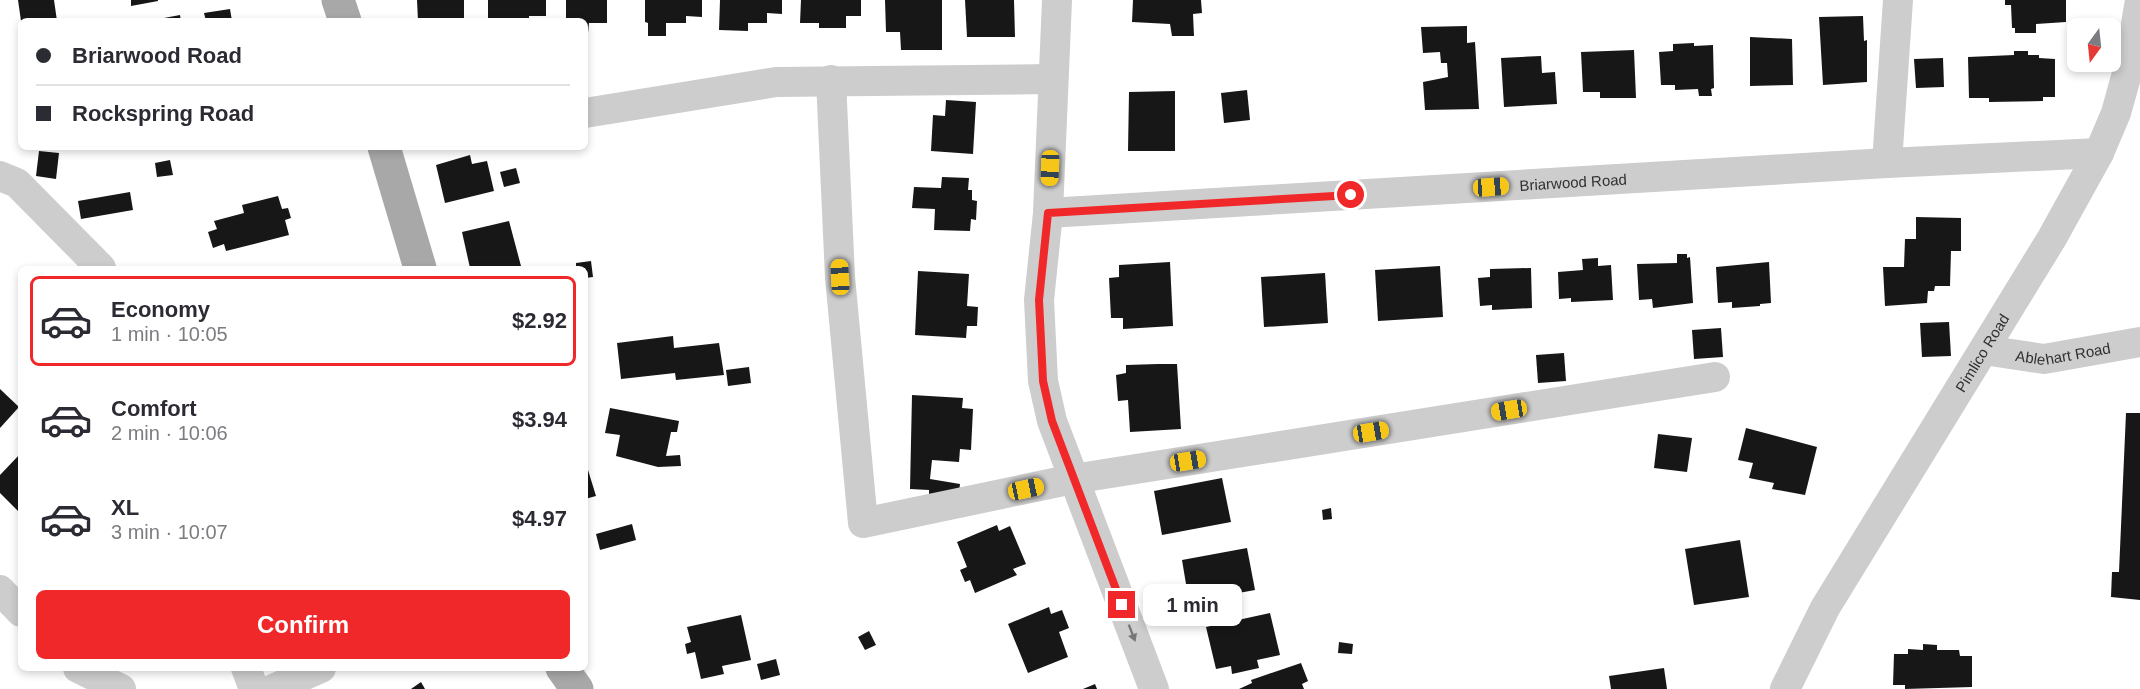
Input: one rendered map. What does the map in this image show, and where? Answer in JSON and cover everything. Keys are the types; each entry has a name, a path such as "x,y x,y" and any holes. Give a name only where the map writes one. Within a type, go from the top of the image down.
{"main road":[{"path":"338,0 344,18"},
{"path":"385,150 419,266"},
{"path":"564,671 577,689"}],"street":[{"path":"1057,0 1048,213 1039,300 1039,341 1043,381 1052,421 1154,689"},
{"path":"1887,163 1898,0"},
{"name":"Pimlico Road","path":"1785,689 1825,609 2077,196 2099,153 2115,113 2129,66 2140,0"},
{"path":"588,113 776,82 1053,79"},
{"path":"831,80 840,277 863,523 1073,479 1715,377"},
{"name":"Briarwood Road","path":"1048,213 1887,163 2099,153"},
{"path":"0,176 16,183 99,266"},
{"name":"Ablehart Road","path":"1984,350 2044,359 2140,342"},
{"path":"0,590 18,609"},
{"path":"71,671 80,689"},
{"path":"84,671 121,689"},
{"path":"247,671 254,689"},
{"path":"273,689 314,671"}],"building":[{"path":"18,0 54,0 57,18 21,18"},
{"path":"131,0 158,0 158,1 131,6"},
{"path":"417,0 464,0 464,18 418,18"},
{"path":"488,0 546,0 546,16 488,18"},
{"path":"566,0 607,0 607,23 589,23 588,33 588,18 566,18"},
{"path":"645,0 702,0 702,17 686,16 686,23 666,23 666,36 648,36 648,23 645,22"},
{"path":"720,0 782,0 782,14 767,13 767,23 748,23 748,31 719,30"},
{"path":"801,0 861,0 861,16 846,16 846,28 819,28 819,23 800,23"},
{"path":"885,0 942,0 942,50 901,50 900,32 886,32"},
{"path":"965,0 1014,0 1015,37 967,37"},
{"path":"1133,0 1201,0 1202,13 1193,14 1194,36 1172,36 1170,24 1132,22"},
{"path":"2005,0 2066,0 2066,22 2036,24 2036,33 2015,33 2015,28 2012,28 2011,5 2005,5"},
{"path":"230,9 232,18 205,18 204,13"},
{"path":"180,15 180,18 164,18"},
{"path":"1863,16 1864,41 1867,40 1867,82 1823,85 1819,17"},
{"path":"1467,26 1467,43 1475,42 1479,109 1425,110 1423,82 1448,77 1447,63 1441,63 1440,52 1423,53 1421,27"},
{"path":"1750,37 1792,39 1793,85 1750,86"},
{"path":"1694,43 1694,46 1713,45 1714,88 1711,89 1712,96 1699,96 1698,89 1675,90 1675,85 1661,85 1659,52 1673,51 1673,44"},
{"path":"1634,50 1636,98 1600,98 1600,92 1583,92 1581,52"},
{"path":"2014,51 2028,51 2028,55 2055,59 2055,97 2043,97 2043,101 1989,102 1989,98 1969,98 1968,57 2014,55"},
{"path":"1541,56 1542,73 1555,72 1557,104 1504,107 1501,58"},
{"path":"1943,58 1944,87 1916,88 1914,59"},
{"path":"1247,90 1250,120 1224,123 1221,93"},
{"path":"1175,91 1175,151 1128,151 1129,92"},
{"path":"946,100 976,102 973,154 931,151 933,115 945,116"},
{"path":"39,151 59,153 56,179 36,176"},
{"path":"470,155 472,164 487,161 494,191 445,203 436,165"},
{"path":"170,160 173,175 157,177 155,163"},
{"path":"516,168 520,183 504,187 500,172"},
{"path":"942,177 969,178 968,190 972,190 972,200 977,201 976,220 971,219 970,231 934,230 935,209 912,208 914,187 941,188"},
{"path":"130,192 133,210 81,219 78,201"},
{"path":"278,196 282,209 288,208 291,218 285,220 289,235 226,251 224,244 213,248 208,232 217,229 214,221 244,213 242,205"},
{"path":"1916,217 1961,218 1961,251 1951,251 1950,286 1935,286 1934,291 1928,291 1927,303 1885,306 1883,267 1904,267 1905,239 1916,239"},
{"path":"509,221 521,266 470,266 462,232"},
{"path":"1677,254 1687,254 1687,258 1690,257 1693,303 1653,308 1652,299 1639,300 1637,264 1677,263"},
{"path":"1598,258 1598,266 1611,265 1613,300 1571,302 1571,298 1559,299 1558,272 1583,270 1582,259"},
{"path":"591,261 593,277 588,278 588,266 576,266 576,263"},
{"path":"1170,262 1173,326 1123,329 1123,318 1111,318 1109,278 1119,277 1119,265"},
{"path":"1769,262 1771,303 1732,308 1732,302 1718,303 1716,267"},
{"path":"1440,266 1443,317 1378,321 1375,270"},
{"path":"1531,268 1532,308 1492,310 1492,305 1480,306 1478,278 1490,277 1490,269"},
{"path":"918,271 969,274 967,306 978,307 977,326 967,326 966,338 915,335"},
{"path":"1325,273 1328,323 1264,327 1261,277"},
{"path":"1949,322 1951,356 1922,357 1920,323"},
{"path":"1721,328 1723,357 1694,359 1692,330"},
{"path":"673,336 674,348 719,343 724,375 676,380 675,373 621,379 617,343"},
{"path":"1564,353 1566,381 1538,383 1536,355"},
{"path":"1177,364 1181,429 1130,432 1128,400 1118,401 1116,375 1126,373 1126,365"},
{"path":"749,367 751,383 728,386 726,370"},
{"path":"0,389 18,408 0,428"},
{"path":"912,395 963,398 962,408 973,409 971,450 960,449 959,462 932,460 930,479 960,484 959,492 929,497 929,490 910,489"},
{"path":"610,408 679,421 677,432 671,432 666,456 680,455 681,466 658,467 616,456 620,435 605,433"},
{"path":"2126,413 2140,413 2140,600 2111,597 2112,572 2119,572"},
{"path":"1746,428 1817,447 1805,495 1772,489 1774,483 1749,478 1753,463 1738,460"},
{"path":"1658,434 1692,438 1687,472 1654,468"},
{"path":"18,456 18,511 0,493 0,475"},
{"path":"588,470 596,496 588,498"},
{"path":"1222,478 1231,522 1162,535 1154,491"},
{"path":"1331,508 1332,519 1323,520 1322,510"},
{"path":"632,524 636,540 600,550 596,534"},
{"path":"997,525 999,531 1010,526 1026,564 1013,569 1017,575 975,593 970,580 965,582 960,570 967,567 957,542"},
{"path":"1740,540 1749,597 1694,605 1685,549"},
{"path":"1247,548 1255,590 1189,602 1182,560"},
{"path":"1049,607 1051,614 1062,610 1069,628 1059,632 1068,657 1028,673 1008,624"},
{"path":"1270,613 1280,655 1257,660 1259,668 1232,674 1231,666 1216,669 1206,627"},
{"path":"741,615 751,660 722,666 724,674 701,679 695,652 687,654 685,644 691,642 687,627"},
{"path":"869,631 876,645 865,650 858,637"},
{"path":"1339,642 1353,644 1352,654 1338,653"},
{"path":"1923,644 1937,645 1937,650 1959,650 1960,656 1972,656 1972,687 1905,689 1905,685 1893,685 1894,654 1908,654 1908,649 1923,650"},
{"path":"776,659 780,675 761,680 757,664"},
{"path":"1301,663 1308,681 1302,684 1304,689 1239,689 1252,683 1251,680"},
{"path":"1664,668 1667,689 1611,689 1609,676"},
{"path":"421,682 425,689 411,689"},
{"path":"1095,684 1097,689 1083,689"}],"route":[{"path":"1122,605 1052,421 1043,381 1039,341 1039,300 1048,213 1351,195"}]}
